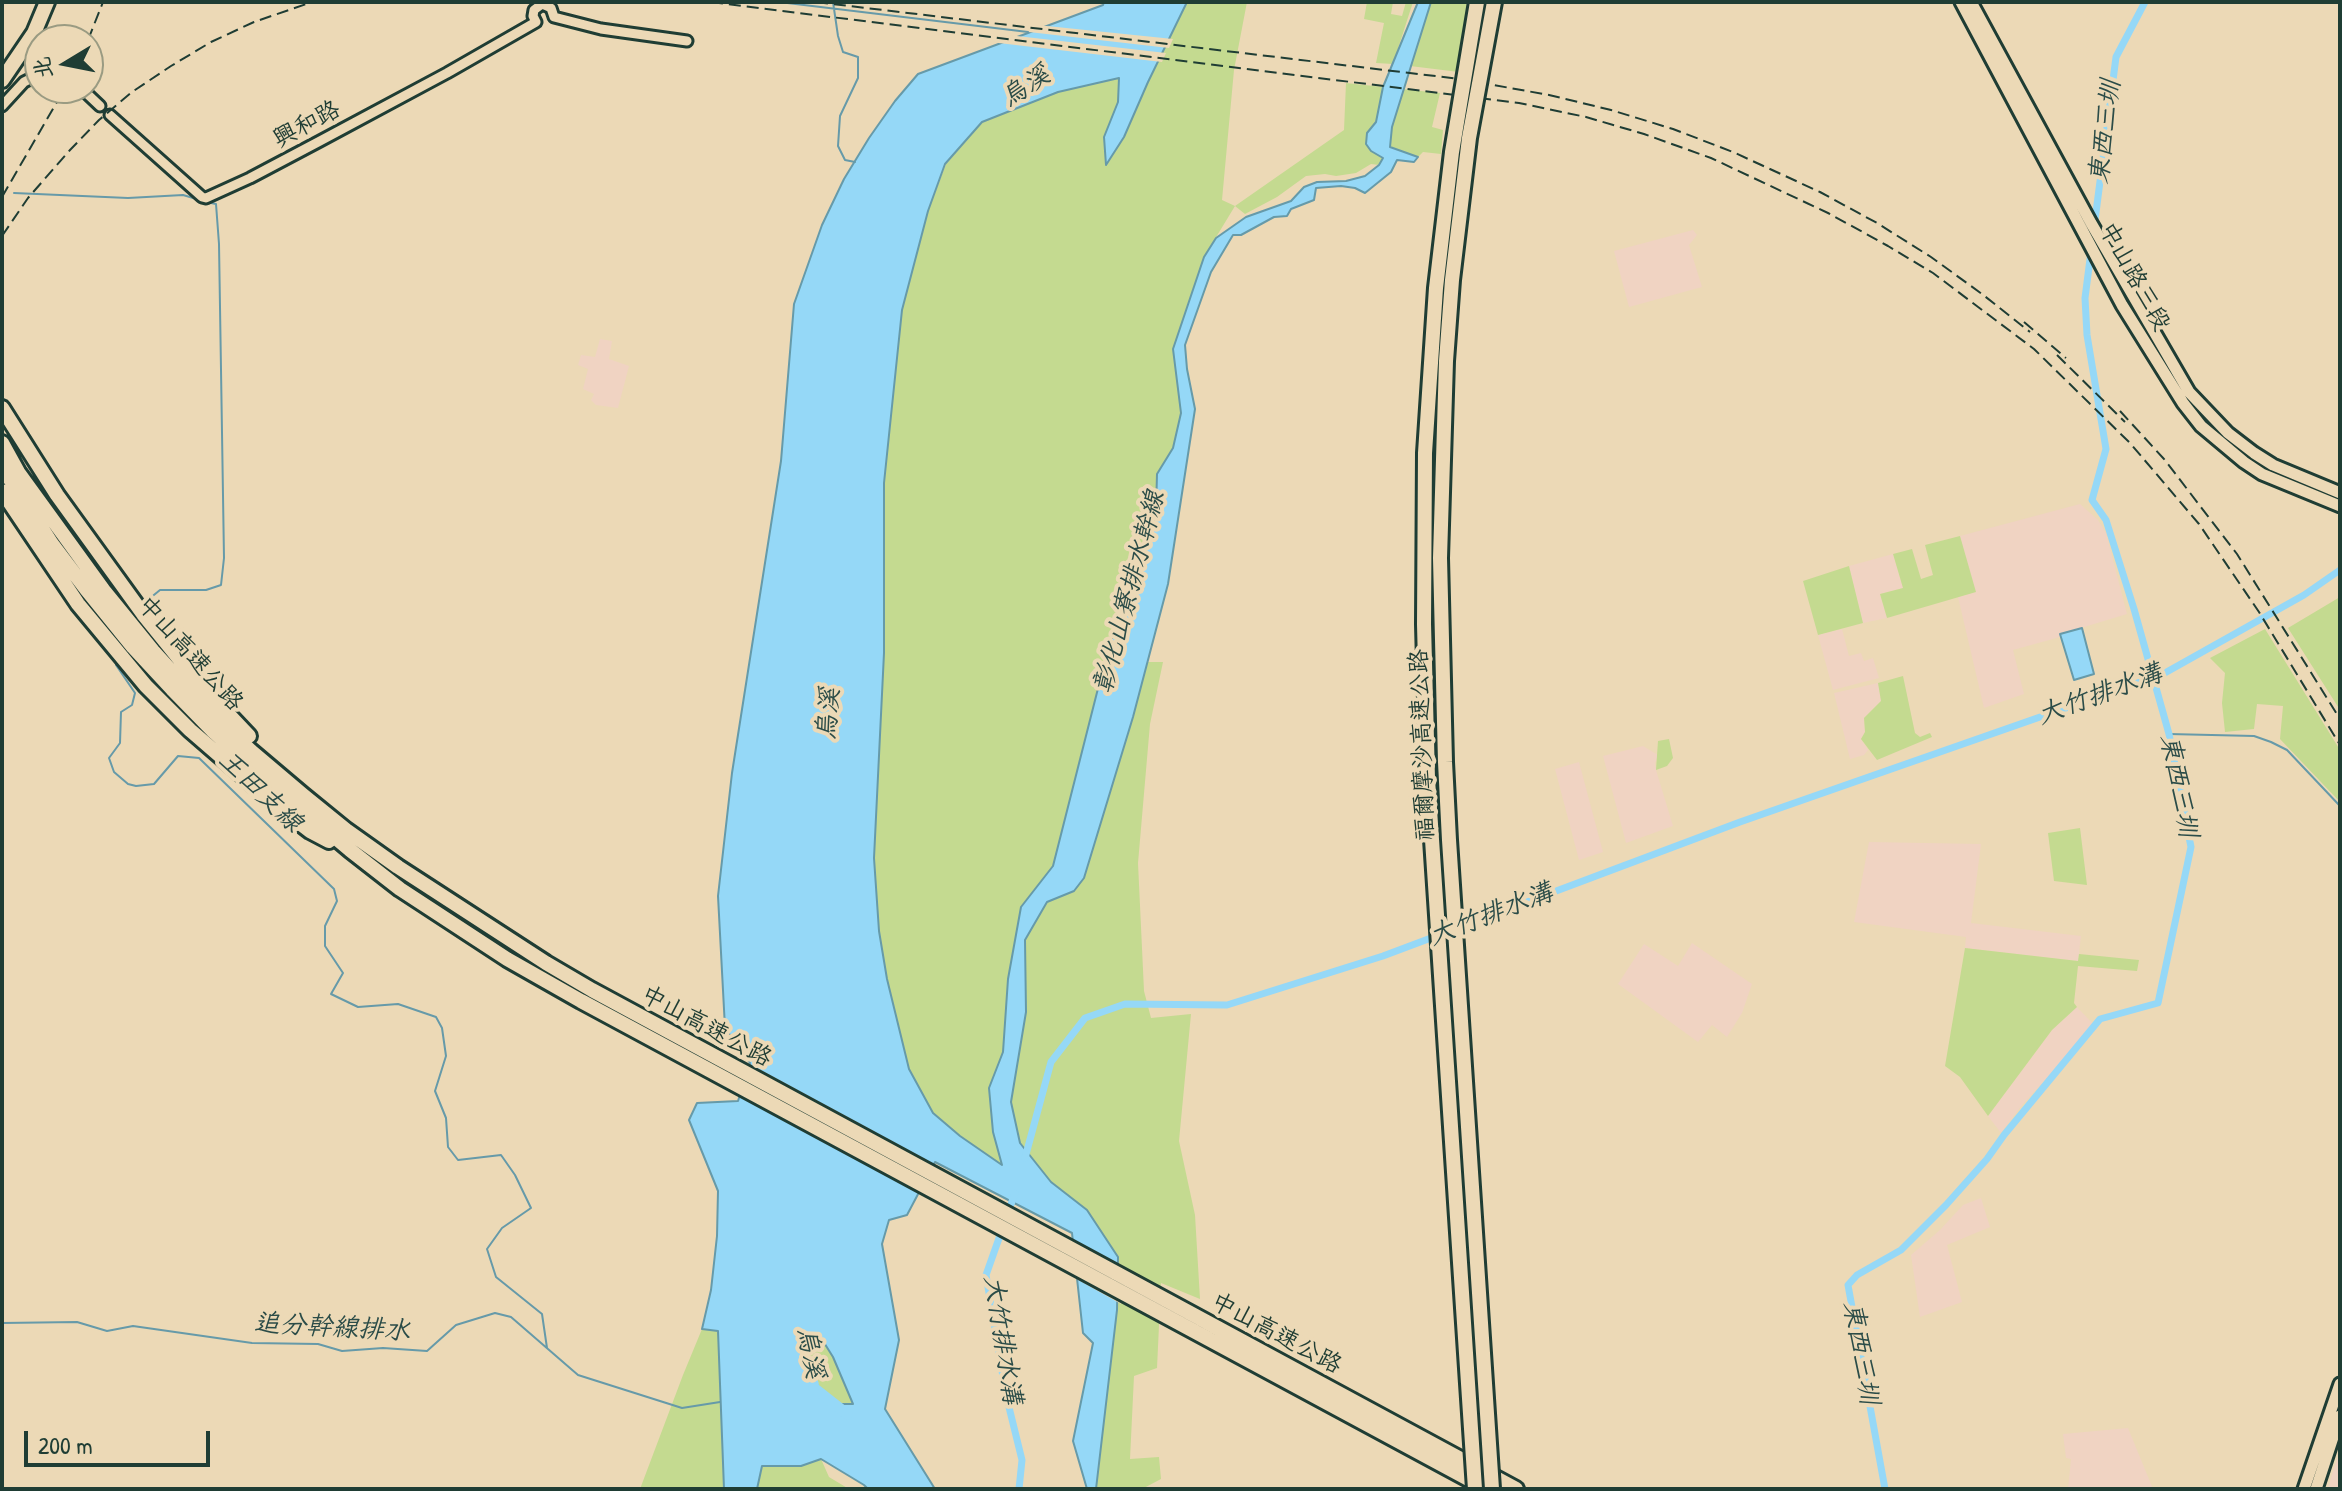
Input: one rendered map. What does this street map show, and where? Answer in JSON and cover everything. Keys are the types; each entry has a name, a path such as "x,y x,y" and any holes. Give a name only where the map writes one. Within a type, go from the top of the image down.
{"highway":[{"name":"福爾摩沙高速公路","path":"1473,1489 1428,765 1424,495 1443,217 1477,2"},
{"name":"福爾摩沙高速公路","path":"1489,1489 1489,1424 1449,840 1440,558 1446,361 1452,280 1469,138 1494,2"},
{"path":"2,80 34,33 45,4"},
{"path":"2,408 57,495 143,614 223,711 282,767 303,795"},
{"name":"中山高速公路","path":"2,443 18,472 105,592 153,651 213,715 346,830 435,892 580,983 1516,1489"},
{"name":"中山高速公路","path":"2,467 52,544 133,647 213,731 350,850 400,889 464,932 581,1001 1489,1489"},
{"name":"中山高速公路","path":"2,491 78,604 146,686 190,730 289,815 310,831 350,850"},
{"path":"1489,1424 1500,1489"}],"main road":[{"name":"中山路三段","path":"1961,2 2137,296 2189,392 2228,433 2273,465 2340,493"},
{"name":"中山路三段","path":"1971,2 2119,306 2183,403 2201,426 2262,474 2340,506"},
{"path":"2119,306 2137,296"},
{"path":"2304,1489 2340,1384"},
{"path":"2316,1489 2340,1416"}],"street":[{"path":"548,4 554,17 548,24 542,25 533,16 535,6 548,4"},
{"path":"554,17 601,29 687,41"},
{"name":"興和路","path":"110,115 206,198 320,141 536,22"},
{"path":"2,106 24,82"}],"shaded area":[{"path":"1693,230 1697,235 1689,245 1702,287 1629,307 1614,251"},
{"path":"600,339 612,341 609,359 629,366 618,408 596,405 591,400 594,394 583,389 588,369 578,365 581,355 595,357"},
{"path":"2080,504 2098,520 2106,533 2127,614 2013,650 2024,694 1984,708 1958,597 1975,592 1960,536"},
{"path":"1893,554 1903,588 1880,594 1887,618 1863,623 1849,566"},
{"path":"1842,629 1849,656 1861,653 1864,661 1873,658 1879,678 1833,690 1818,635"},
{"path":"1878,683 1881,701 1864,718 1865,732 1861,739 1868,750 1864,755 1850,759 1834,693"},
{"path":"1643,746 1658,755 1656,770 1673,826 1626,843 1603,756"},
{"path":"1579,762 1603,852 1579,860 1555,769"},
{"path":"1869,842 1981,844 1971,923 2081,936 2078,961 1965,948 1966,937 1854,922"},
{"path":"1692,943 1752,984 1742,1013 1727,1037 1712,1025 1698,1042 1618,984 1644,944 1678,966"},
{"path":"2077,1007 2095,1026 2022,1105 2001,1133 1988,1116 2052,1030"},
{"path":"1981,1198 1990,1227 1947,1245 1962,1302 1920,1317 1911,1255 1963,1205"},
{"path":"2128,1428 2153,1489 2068,1489 2071,1459 2066,1458 2063,1434"},
{"path":"2340,1451 2340,1489 2328,1489 2332,1474"}],"green space":[{"path":"1187,2 1247,2 1234,70 1222,200 1235,206 1204,257 1173,349 1181,413 1173,448 1157,474 1156,511 1149,539 1108,649 1053,866 1021,907 1008,979 1003,1052 989,1088 993,1132 1003,1166 933,1114 909,1069 879,931 874,858 884,653 884,483 902,310 928,211 946,164 982,122 1058,92 1120,78 1118,102 1104,137 1107,164 1124,137"},
{"path":"1367,2 1393,2 1391,14 1402,16 1406,2 1413,2 1393,64 1376,63 1384,23 1364,19"},
{"path":"1431,2 1475,2 1459,72 1410,66"},
{"path":"1346,83 1383,87 1376,122 1367,133 1384,158 1379,165 1371,164 1356,173 1306,176 1277,197 1245,214 1235,206 1344,130"},
{"path":"1402,89 1440,93 1432,127 1443,130 1441,154 1423,152 1418,157 1390,147"},
{"path":"1960,536 1976,592 1887,618 1880,594 1903,588 1893,554 1912,549 1921,579 1933,575 1925,545"},
{"path":"1849,566 1863,623 1818,635 1803,581"},
{"path":"2340,597 2340,710 2288,628"},
{"path":"2265,629 2340,750 2340,802 2280,739 2283,706 2257,704 2254,729 2225,732 2222,703 2225,673 2210,658"},
{"path":"1147,662 1163,662 1150,724 1138,863 1144,991 1151,1018 1191,1014 1179,1141 1195,1215 1200,1299 1161,1283 1157,1368 1134,1376 1130,1459 1159,1457 1161,1479 1142,1489 1096,1489 1117,1310 1087,1210 1051,1182 1020,1143 1011,1102 1026,1012 1025,940 1047,902 1074,891 1133,717"},
{"path":"1903,676 1915,733 1920,737 1930,733 1932,737 1877,760 1861,739 1865,732 1864,718 1881,701 1878,683"},
{"path":"1669,739 1673,758 1667,766 1656,770 1658,741"},
{"path":"2080,828 2087,885 2054,881 2048,833"},
{"path":"1965,948 2078,961 2079,954 2139,960 2137,971 2078,966 2074,1003 2077,1007 2052,1030 1988,1116 1960,1077 1945,1066"},
{"path":"702,1329 718,1331 724,1489 640,1489 683,1375"},
{"path":"823,1341 853,1404 828,1404 817,1384 808,1352"},
{"path":"821,1459 829,1477 849,1489 757,1489 762,1466 801,1466"}],"water":[{"path":"1104,2 1187,2 1124,137 1106,165 1104,137 1118,102 1119,78 1058,92 982,122 945,164 928,211 902,310 884,483 884,653 874,858 879,931 887,979 909,1069 933,1113 1002,1165 993,1132 989,1088 1003,1052 1008,979 1021,907 1053,866 1108,649 1149,539 1156,511 1157,474 1173,448 1181,413 1173,349 1204,257 1216,238 1246,217 1291,201 1304,187 1317,182 1346,181 1365,176 1379,165 1383,158 1366,144 1367,133 1376,122 1383,87 1418,2 1431,2 1392,127 1390,147 1418,157 1414,162 1397,160 1391,172 1365,193 1341,186 1316,188 1314,200 1291,209 1287,216 1274,217 1241,235 1233,235 1211,272 1185,345 1195,409 1168,584 1133,717 1084,878 1074,891 1047,902 1025,940 1026,1012 1011,1102 1020,1143 1051,1182 1087,1210 1118,1257 1117,1310 1096,1489 1087,1489 1073,1441 1093,1343 1083,1333 1072,1233 935,1162 907,1215 889,1220 882,1244 899,1340 885,1409 935,1489 868,1489 821,1459 801,1466 762,1466 757,1489 724,1489 718,1331 702,1329 711,1290 718,1191 689,1120 697,1103 738,1101 750,1063 725,1028 718,896 732,773 781,461 794,304 822,225 844,179 895,101 918,74 1103,5","holes":["823,1341 853,1404 828,1404 817,1384 808,1352"]},
{"path":"2082,628 2094,674 2074,680 2060,634"}],"pier":[{"path":"1037,25 1173,39 1169,48 1020,31"},
{"path":"1008,35 1166,53 1162,62 990,42"},
{"path":"744,1061 980,1189 936,1167 922,1195 736,1095"},
{"path":"1068,1237 1122,1266 1121,1304 1073,1277"}],"waterway":[{"path":"779,2 1028,32"},
{"path":"833,2 843,52 858,57 858,78 840,116 838,146 845,160 855,162"},
{"name":"東西三圳","path":"1885,1489 1848,1285 1857,1275 1901,1250 1946,1205 2100,1019 2158,1003 2191,847 2169,734 2134,609 2106,520 2092,500 2106,449 2087,335 2085,298 2116,57 2145,2"},
{"name":"王田支線","path":"14,193 128,198 183,195 200,200"},
{"name":"王田支線","path":"145,608 149,599 160,590 206,590 221,585 224,558 219,244 216,204 206,202"},
{"name":"大竹排水溝","path":"1025,1158 1051,1062 1085,1018 1125,1004 1227,1005 1383,956 1740,822 2163,674 2304,595 2340,570"},
{"name":"王田支線","path":"117,663 135,693 132,705 121,712 120,743 109,758 114,772 128,784 154,784 178,756 199,758 334,889 337,901 325,926 325,946 343,973 331,994 358,1007 398,1004 436,1017 442,1028 446,1056 435,1091 446,1118 448,1147 458,1160 501,1155 515,1175 531,1208 502,1228 487,1249 496,1277 542,1314 547,1348"},
{"path":"2169,734 2254,736 2271,742 2287,750 2340,806"},
{"name":"大竹排水溝","path":"1015,1193 986,1275 1006,1395 1022,1460 1019,1489"},
{"name":"追分幹線排水","path":"2,1323 77,1322 107,1331 133,1326 252,1343 318,1344 342,1351 383,1348 427,1351 456,1325 495,1313 511,1317 578,1375 682,1408 720,1402"},
{"name":"烏溪","path":"813,1383 814,1388 847,1414"}],"railway":[{"path":"94,24 103,2"},
{"path":"2,236 28,198 70,150 132,92 211,42 254,22 312,2"},
{"path":"711,2 1519,103 1586,117 1711,158 1828,213 1888,246 1933,273 2034,349 2130,443 2199,524 2259,612 2340,745"},
{"path":"816,2 1460,79 1611,110 1733,152 1820,192 1931,257 2030,332"},
{"path":"2,197 56,104"},
{"path":"2024,322 2066,358"},
{"path":"2057,355 2125,422"},
{"path":"2120,411 2164,459 2237,554 2340,719"}],"water label":[{"name":"彰化山寮排水幹線","path":"1130,592"}]}
